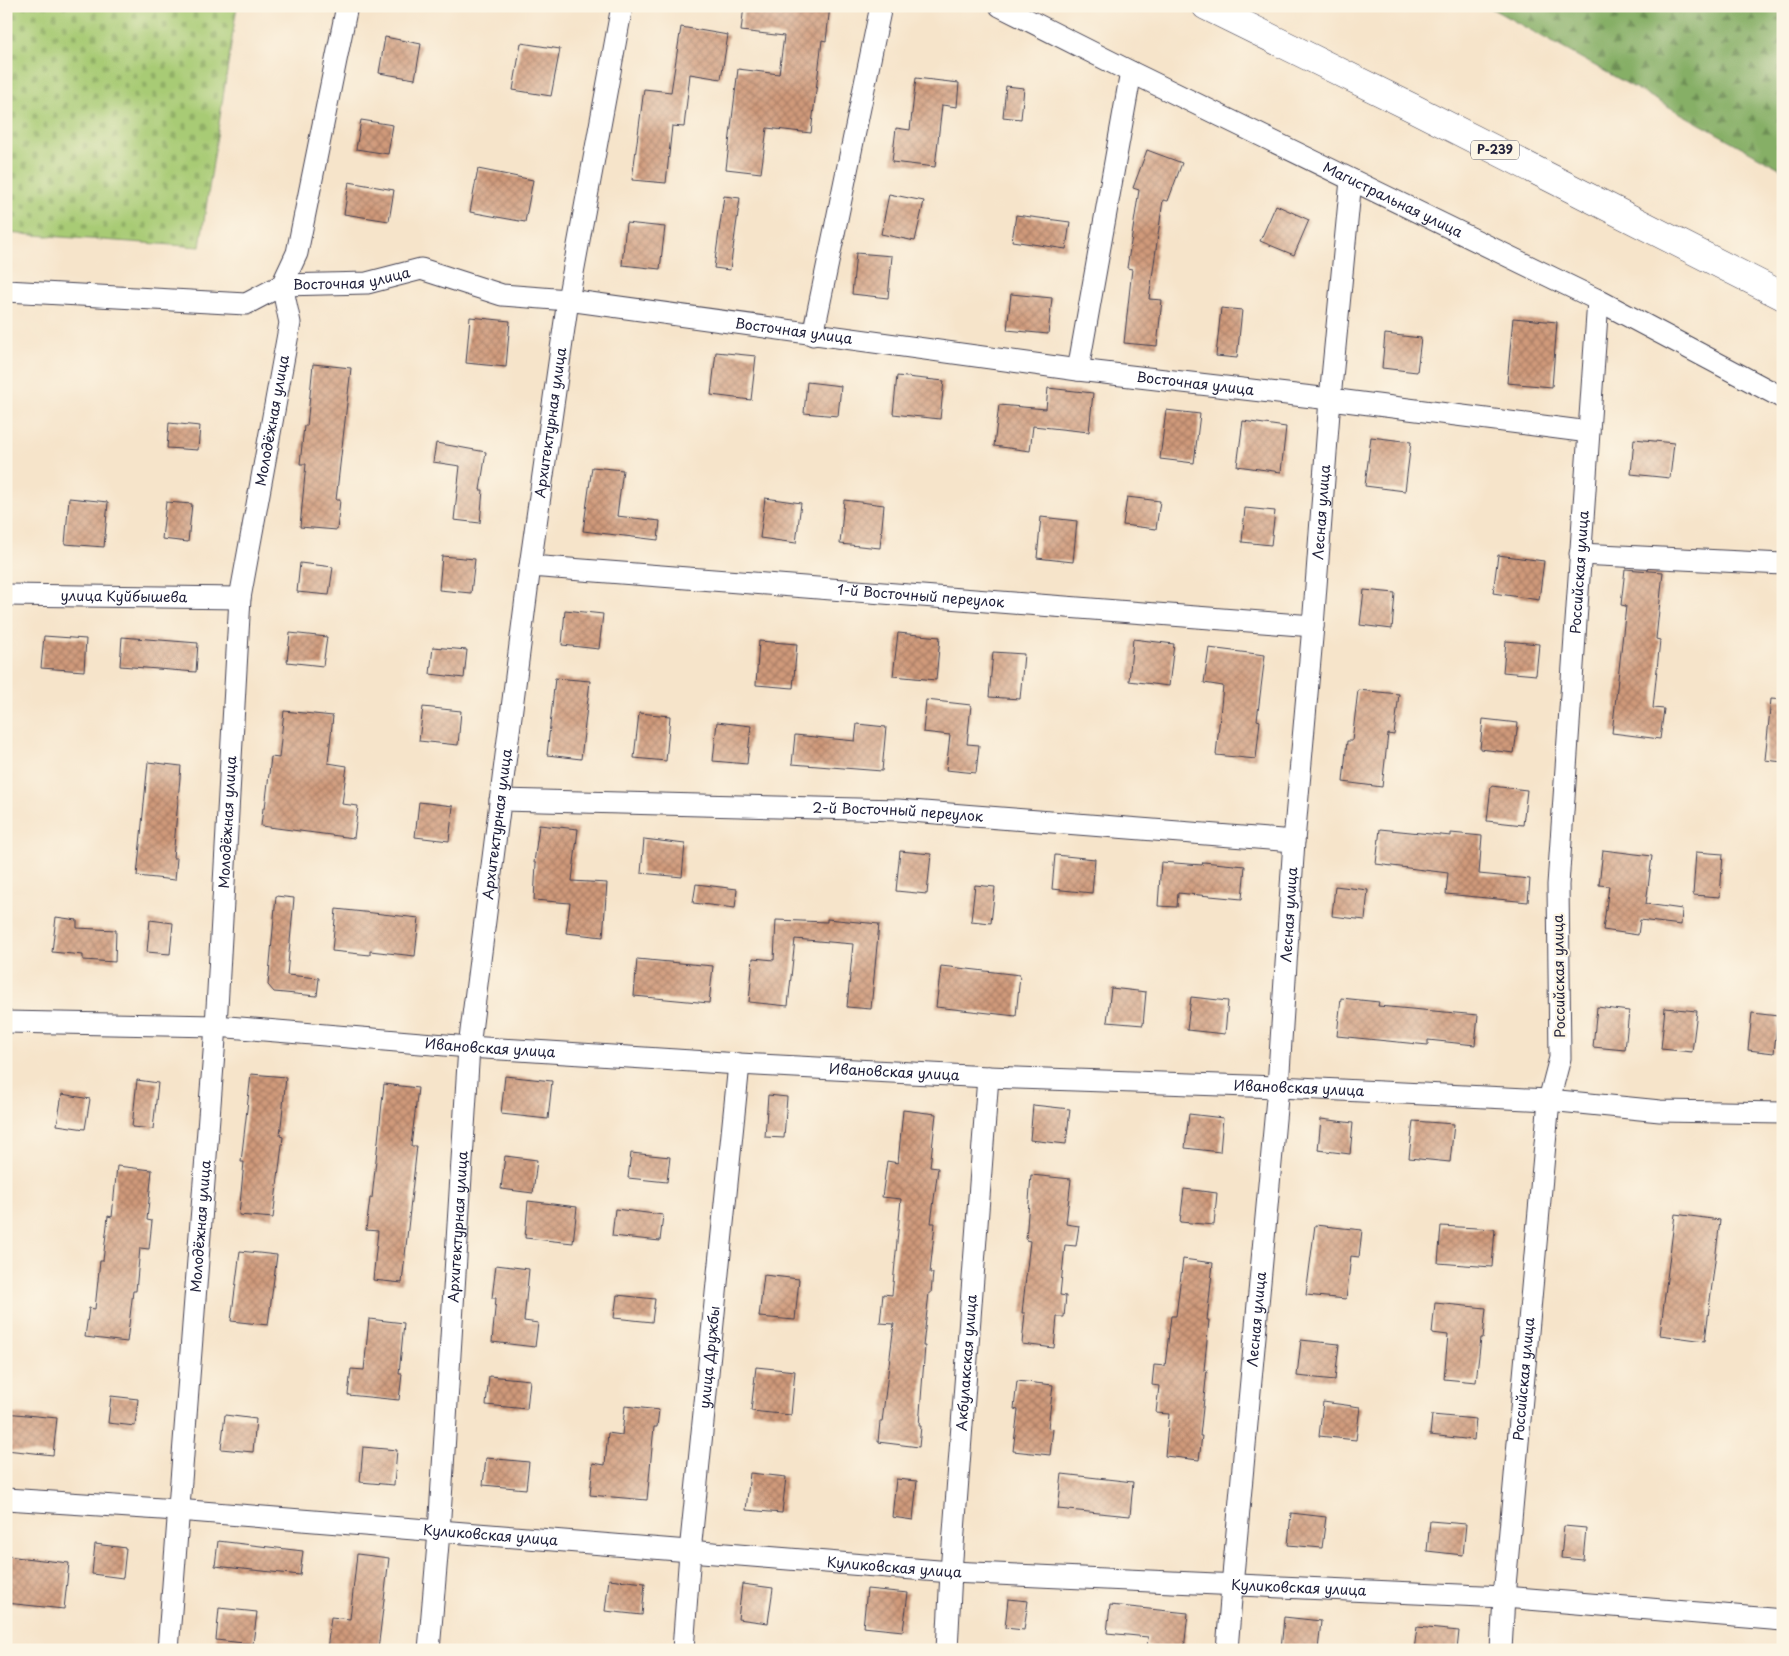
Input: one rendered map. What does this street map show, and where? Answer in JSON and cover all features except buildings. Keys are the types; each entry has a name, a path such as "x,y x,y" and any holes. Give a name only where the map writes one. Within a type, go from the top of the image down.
{"highway":[{"name":"Р-239","path":"1206,6 1412,107 1783,296"}],"street":[{"path":"282,286 297,253 347,6"},
{"name":"Архитектурная улица","path":"429,1650 439,1532 469,1047 530,566 568,300 622,6"},
{"path":"813,335 881,6"},
{"name":"Магистральная улица","path":"1000,6 1598,300 1783,398"},
{"path":"1078,370 1131,72"},
{"name":"Лесная улица","path":"1227,1650 1278,1087 1294,841 1330,399 1351,180"},
{"name":"Восточная улица","path":"6,291 246,304 282,286 367,283 422,269 502,295 568,300 1078,370 1330,399 1589,432"},
{"name":"Молодёжная улица","path":"168,1650 177,1510 216,1026 240,598 290,323 282,286"},
{"name":"Российская улица","path":"1501,1650 1504,1597 1549,1100 1560,1058 1558,885 1598,300"},
{"path":"1580,554 1783,564"},
{"name":"1-й Восточный переулок","path":"530,566 1313,626"},
{"name":"улица Куйбышева","path":"6,595 240,598"},
{"name":"2-й Восточный переулок","path":"500,800 898,810 1294,841"},
{"name":"Ивановская улица","path":"6,1022 216,1026 469,1047 739,1064 988,1077 1278,1087 1549,1100 1660,1111 1783,1113"},
{"name":"улица Дружбы","path":"683,1650 690,1552 739,1064"},
{"name":"Акбулакская улица","path":"947,1650 951,1572 988,1077"},
{"name":"Куликовская улица","path":"6,1499 177,1510 951,1572 1504,1597 1783,1620"}],"green space":[{"path":"6,6 237,6 200,247 6,233"},
{"path":"1487,6 1783,6 1783,170"}]}
